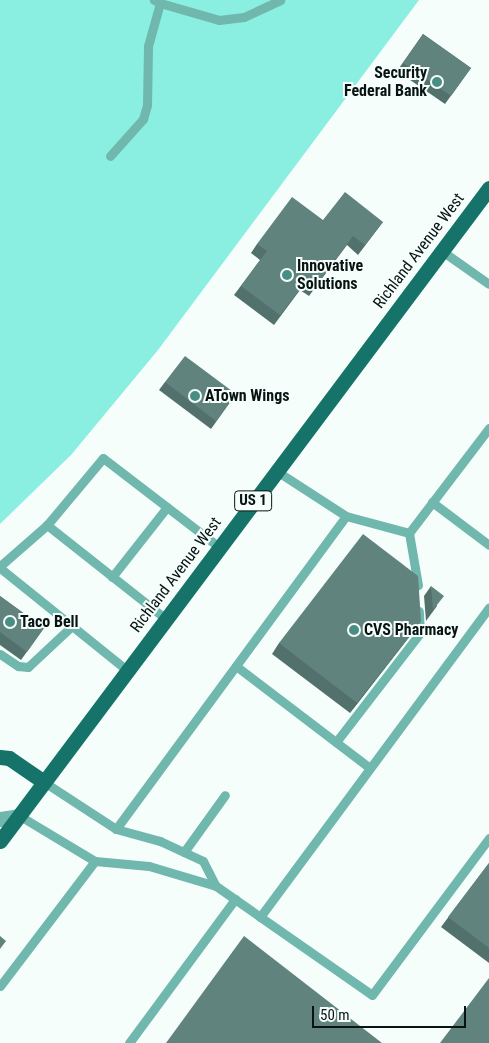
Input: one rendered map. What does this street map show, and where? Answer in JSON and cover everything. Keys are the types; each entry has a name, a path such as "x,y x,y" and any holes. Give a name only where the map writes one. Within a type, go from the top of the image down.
{"main road":[{"name":"Richland Avenue West","path":"0,841 218,547 487,193"},
{"path":"0,757 9,758 44,782"}],"street":[{"path":"0,819 20,816"}],"lane":[{"path":"110,156 128,138 145,112 148,46 157,1 220,20 244,18 280,0"},
{"path":"442,251 489,284"},
{"path":"336,742 420,633 417,578 409,533 489,428"},
{"path":"128,670 0,567 47,525 103,458 218,547"},
{"path":"276,470 346,516 409,533"},
{"path":"432,502 489,545"},
{"path":"112,577 167,507"},
{"path":"116,829 346,516"},
{"path":"47,525 166,619"},
{"path":"260,917 489,608"},
{"path":"0,654 18,666 28,667 72,626"},
{"path":"236,666 370,768"},
{"path":"44,782 116,829 160,841 203,861 216,886"},
{"path":"184,852 225,795"},
{"path":"20,816 95,861 149,866 216,886 372,995 489,838"},
{"path":"0,986 95,861"},
{"path":"129,1043 235,899"}],"green space":[{"path":"0,0 419,0 158,350 71,455 0,524"}],"building":[{"name":"Security Federal Bank","path":"423,34 471,68 451,96 403,63"},
{"name":"Innovative Solutions","path":"345,192 383,222 365,245 353,236 315,287 306,281 280,315 241,286 267,251 257,244 292,197 323,220"},
{"name":"ATown Wings","path":"185,356 236,394 216,421 165,382"},
{"name":"CVS Pharmacy","path":"363,534 418,576 421,621 357,703 279,643"},
{"path":"431,586 444,596 433,610"},
{"name":"Taco Bell","path":"0,596 44,628 27,652 0,632"},
{"path":"489,863 489,948 448,917"},
{"path":"0,936 6,941 0,949"},
{"path":"244,936 382,1043 166,1043"},
{"path":"489,978 489,1043 440,1043"}],"place":[{"name":"Security Federal Bank","path":"437,82"},
{"name":"Innovative Solutions","path":"287,275"},
{"name":"ATown Wings","path":"195,396"},
{"name":"Taco Bell","path":"10,622"},
{"name":"CVS Pharmacy","path":"354,630"}]}
